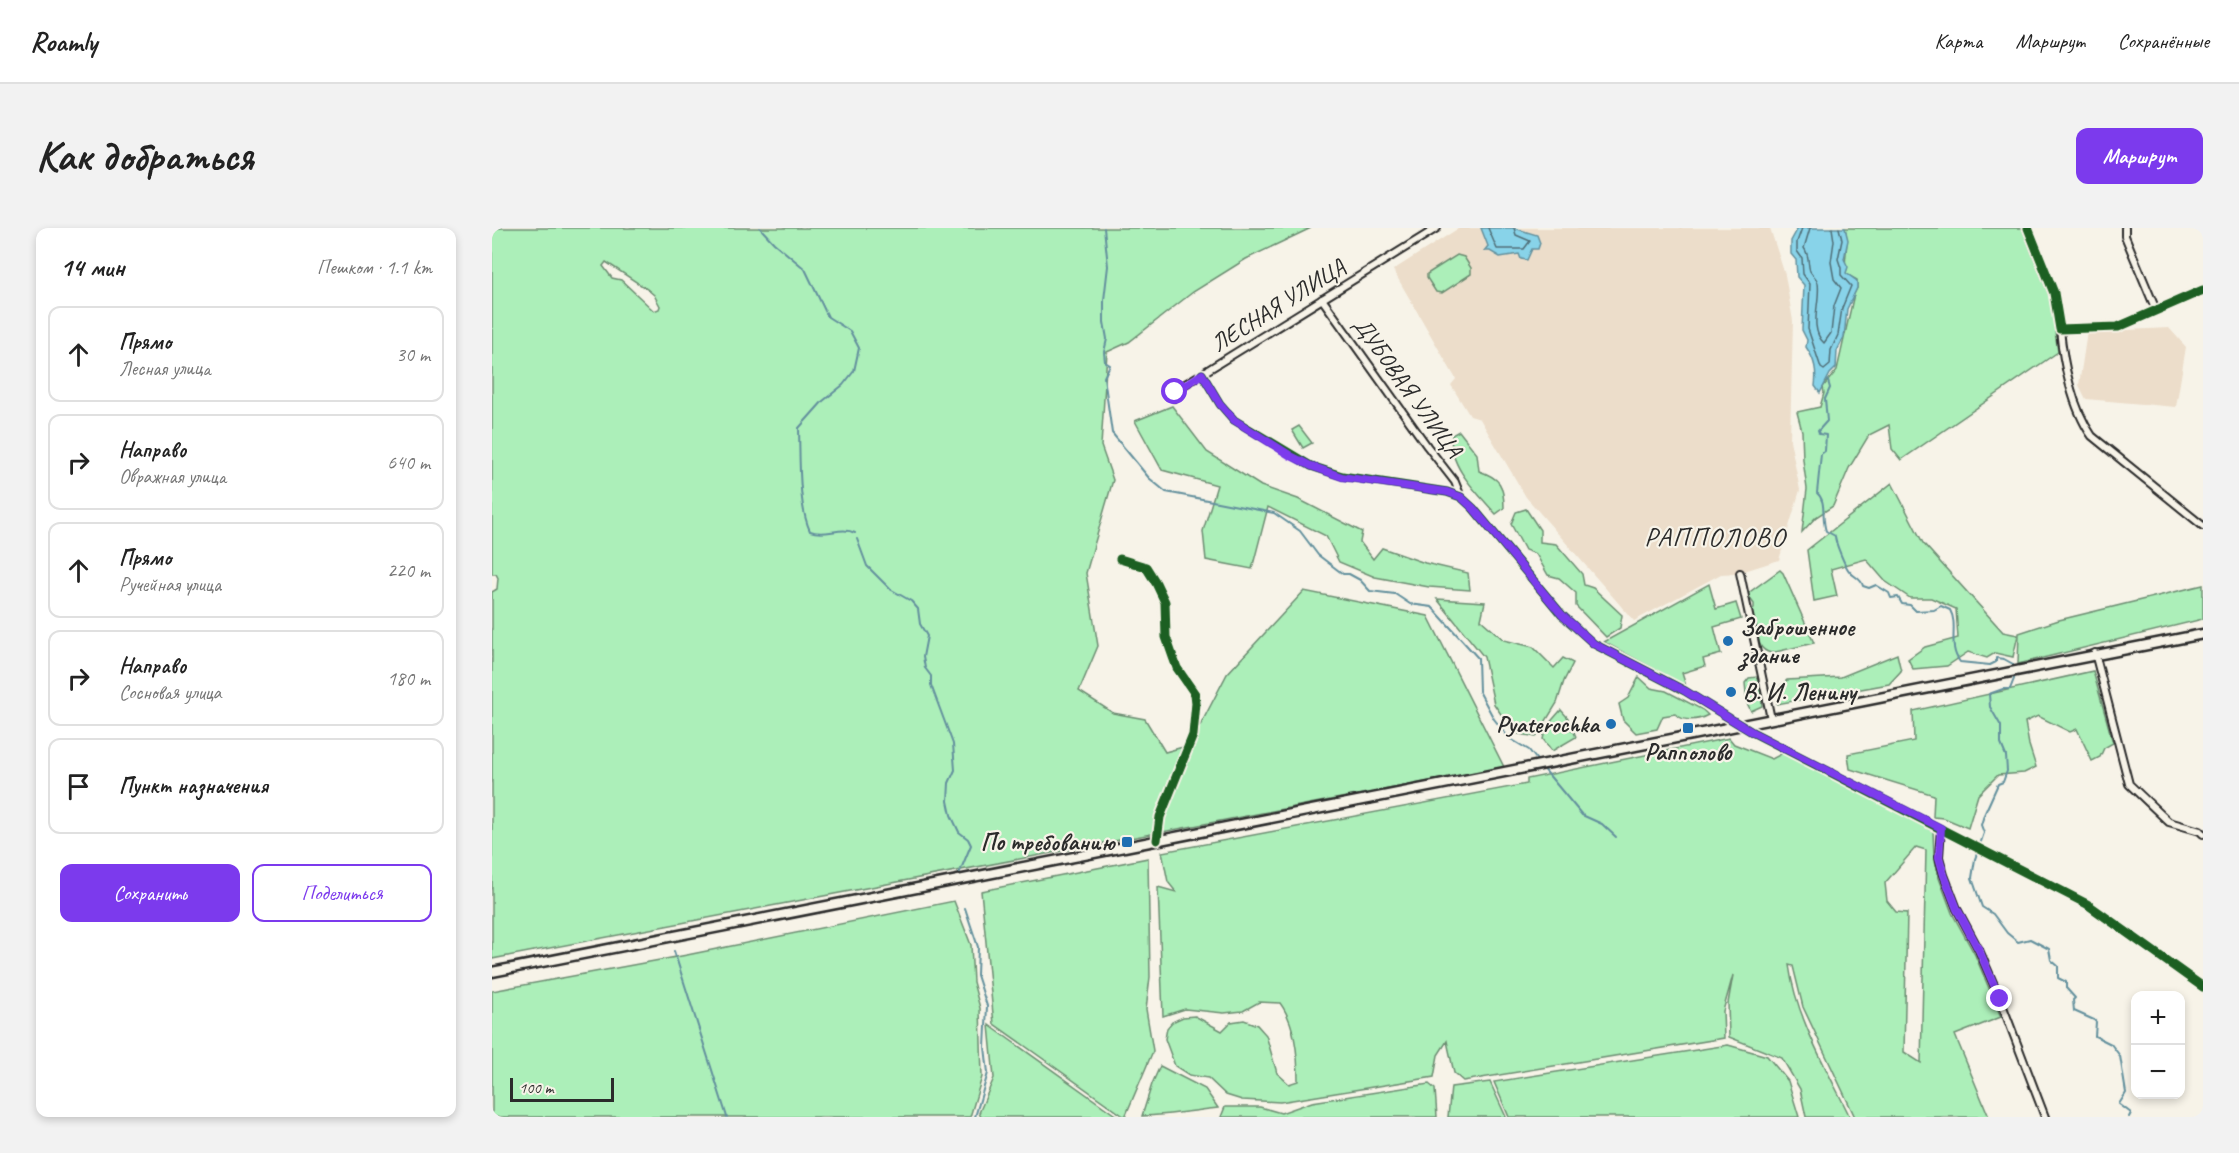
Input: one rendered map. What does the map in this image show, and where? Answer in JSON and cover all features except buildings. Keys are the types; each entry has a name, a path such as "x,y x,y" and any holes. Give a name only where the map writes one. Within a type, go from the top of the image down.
{"main road":[{"path":"492,972 2095,653 2203,634"}],"street":[{"name":"ЛЕСНАЯ УЛИЦА","path":"1174,398 1175,392 1202,374 1437,228"},
{"path":"2028,228 2054,293 2066,369 2084,425 2092,436 2203,526"},
{"path":"2125,228 2125,236 2156,310"},
{"path":"2060,329 2118,327 2203,290"},
{"name":"ДУБОВАЯ УЛИЦА","path":"1322,298 1455,482 1461,497 1488,524 1562,615 1594,644 1685,691 1740,725 2087,904 2203,987"},
{"path":"1202,374 1220,404 1234,420 1311,466 1342,477 1447,492 1461,497"},
{"path":"1120,559 1146,567 1156,583 1165,602 1166,637 1177,668 1195,694 1197,703 1193,735 1160,817 1157,840"},
{"path":"1740,573 1771,719"},
{"path":"2095,653 2129,784 2169,822 2200,831 2203,834"},
{"path":"1941,828 1939,857 1944,875 1957,909 1979,950 2000,999 2044,1117"}],"shaded area":[{"path":"1459,228 1770,228 1785,275 1793,321 1790,440 1800,490 1779,560 1738,573 1721,574 1634,621 1526,497 1480,419 1470,416 1451,385 1456,379 1393,270"},
{"path":"2169,328 2186,347 2176,407 2086,399 2079,385 2087,332"}],"green space":[{"path":"492,228 1311,228 1246,259 1193,292 1129,342 1107,352 1101,446 1113,480 1086,573 1098,646 1079,691 1113,713 1145,719 1165,752 1190,745 1227,674 1304,591 1428,616 1504,767 492,959 492,592 497,589 498,578 496,574 492,574","holes":["606,262 654,295 660,306 659,309 654,311 621,280 612,278 603,266"]},
{"path":"1845,228 2022,228 2050,298 2058,352 1901,460 1892,449 1889,425 1869,435 1849,468 1833,506 1816,517 1802,532 1807,489 1802,431 1797,412 1820,407 1824,393 1823,387 1837,370 1857,288 1857,280 1846,274"},
{"path":"1457,255 1464,257 1471,268 1471,274 1442,293 1436,292 1427,274"},
{"path":"1172,406 1207,452 1261,486 1298,499 1362,532 1360,542 1373,559 1382,548 1425,563 1468,573 1470,590 1429,587 1375,577 1339,562 1326,536 1268,507 1252,569 1206,560 1203,531 1217,485 1162,470 1135,421"},
{"path":"1299,426 1312,443 1303,448 1292,430"},
{"path":"1459,431 1477,454 1479,471 1492,476 1502,488 1504,508 1496,514 1472,488 1454,457 1452,435"},
{"path":"1892,483 1923,543 2003,632 2018,635 2013,657 1995,653 1987,658 1968,652 1947,666 1913,669 1908,659 1925,647 1958,638 1956,609 1931,598 1910,598 1885,581 1866,559 1831,569 1837,596 1814,601 1807,550"},
{"path":"1526,509 1540,530 1540,542 1556,544 1582,574 1584,585 1593,588 1622,615 1620,628 1606,637 1576,606 1576,593 1559,578 1548,575 1536,554 1525,550 1511,524 1516,512"},
{"path":"1780,570 1814,643 1771,653 1765,651 1760,643 1750,610 1754,609 1754,604 1747,594"},
{"path":"1709,584 1716,609 1736,603 1741,619 1714,627 1721,654 1703,659 1705,666 1682,673 1686,686 1604,642"},
{"path":"2203,585 2203,619 2018,664 2019,633 2059,620"},
{"path":"1437,599 1485,602 1481,620 1504,640 1533,647 1554,668 1563,658 1573,663 1557,703 1536,737 1514,733 1494,704 1484,657"},
{"path":"1897,654 1901,671 1889,684 1777,704 1775,691 1787,680 1841,677"},
{"path":"2093,671 2113,743 2104,748 2100,757 2092,761 2077,729 2070,732 2038,716 2025,722 2036,767 2024,773 1998,775 1978,795 1968,828 1944,818 1933,817 1934,795 1850,769 1848,754 1914,741 1913,711"},
{"path":"1639,677 1651,688 1666,691 1703,710 1708,715 1691,720 1675,714 1663,716 1657,729 1636,733 1623,720 1619,704 1628,698"},
{"path":"1757,677 1762,706 1751,711 1747,703 1745,683 1749,678"},
{"path":"1561,710 1568,718 1568,727 1576,737 1552,751 1543,739 1546,727"},
{"path":"1729,738 1734,744 1772,759 1783,753 1933,831 1934,857 1939,878 1952,913 1975,955 2001,1017 1955,1035 1989,1117 1855,1117 1803,1007 1793,966 1789,965 1805,1024 1850,1117 1806,1117 1800,1089 1782,1058 1729,1037 1728,1003 1733,975 1723,1011 1724,1038 1463,1081 1454,1073 1447,1041 1438,1055 1434,1077 1280,1102 1242,1100 1226,1095 1208,1078 1189,1075 1175,1066 1165,1039 1167,1028 1172,1022 1183,1017 1195,1016 1222,1031 1231,1022 1244,1020 1257,1025 1266,1035 1277,1073 1289,1084 1298,1081 1292,1030 1280,1003 1259,1002 1243,1011 1224,1013 1185,1009 1163,1016 1158,887 1176,892 1168,882 1162,852 1527,784 1527,779","holes":["1916,847 1926,850 1921,1063 1904,1052 1907,913 1896,912 1887,901 1885,883"]},
{"path":"1148,858 1150,977 1146,1009 1153,1051 1125,1117 994,1024 981,891"},
{"path":"954,901 971,945 973,982 980,1008 982,1077 970,1117 492,1117 492,991 687,955"},
{"path":"989,1025 1118,1117 981,1117 979,1113 994,1078"},
{"path":"1728,1045 1767,1056 1788,1081 1799,1117 1509,1117 1494,1082"},
{"path":"1160,1066 1205,1089 1218,1108 1142,1116"},
{"path":"1490,1082 1506,1117 1448,1117 1451,1087"},
{"path":"1429,1084 1435,1089 1437,1117 1221,1117 1225,1107 1260,1107 1281,1113 1312,1102"}],"water":[{"path":"1481,228 1514,228 1537,235 1540,243 1538,249 1532,249 1527,260 1521,259 1519,254 1500,257 1490,251 1484,251 1488,246"},
{"path":"1795,228 1845,228 1848,240 1844,259 1848,267 1846,273 1857,281 1857,288 1847,309 1844,337 1837,351 1836,368 1830,374 1820,393 1815,386 1815,366 1806,347 1807,340 1802,330 1804,285 1797,277 1796,260 1791,254 1791,241 1797,230"}],"waterway":[{"path":"760,228 805,269 828,317 850,331 859,348 854,371 843,385 823,401 799,428 803,508 810,531 855,533"},
{"path":"1104,228 1108,266 1104,300 1107,339 1104,352 1105,362 1110,365 1104,377 1112,433 1149,478 1166,492 1274,513 1300,531 1318,555 1343,574 1349,574 1360,580 1370,591 1395,594 1410,604 1432,607 1478,658 1479,691 1494,719 1509,738 1529,750 1540,764"},
{"path":"1828,381 1830,388 1825,399 1827,421 1818,431 1819,434 1826,435 1825,451 1821,454 1817,493 1822,500 1826,531 1835,536 1848,569 1861,581 1863,586 1869,588 1876,585 1889,593 1891,598 1898,597 1902,604 1910,605 1916,611 1934,610 1941,606 1950,610 1954,622 1954,649 1960,662 1990,665 1996,662 1996,658 2013,664 2014,679 2010,689 1989,694 1990,707 2001,726 2001,744 2006,756 2007,771 2003,782 1998,784 1984,815 1981,825 1984,833 1975,859 1972,878 1982,907 1993,914 2007,933 2018,942 2030,939 2049,949 2051,960 2058,966 2058,978 2066,982 2066,988 2075,998 2073,1000 2074,1011 2094,1020 2096,1022 2095,1036 2111,1044 2120,1056 2126,1093 2119,1104 2131,1113 2129,1117"},
{"path":"857,539 867,566 890,589 911,601 918,609 920,624 927,636 923,657 925,668 931,676 931,685 953,744 955,770 949,783 948,801 951,815 959,832 968,839 971,845 959,874"},
{"path":"1543,768 1582,815 1602,824 1616,837"},
{"path":"965,908 978,947 977,975 987,1006 985,1047 988,1073 975,1117"},
{"path":"674,951 727,1117"}],"cycle path":[{"path":"2028,228 2054,293 2060,329 2118,327 2203,290"},
{"path":"1202,374 1220,404 1234,420 1311,466 1342,476 1447,492 1461,497 1473,508 1562,615 1594,644 1685,691 1752,732 2087,904 2203,987"},
{"path":"1120,559 1146,567 1156,583 1165,602 1166,637 1173,657 1177,668 1195,694 1193,735 1160,817 1157,840"}],"place":[{"name":"Заброшенное здание","path":"1728,641"},
{"name":"В. И. Ленину","path":"1731,692"},
{"name":"Pyaterochka","path":"1611,724"},
{"name":"Рапполово","path":"1688,728"},
{"name":"По требованию","path":"1127,842"}],"district":[{"name":"РАППОЛОВО","path":"1715,537"}],"route":[{"path":"1175,392 1202,374 1228,415 1291,456 1311,466 1342,477 1447,492 1461,497 1488,524 1562,615 1594,644 1685,691 1752,732 1941,828 1939,857 1944,875 1957,909 1979,950 2000,999"}]}
